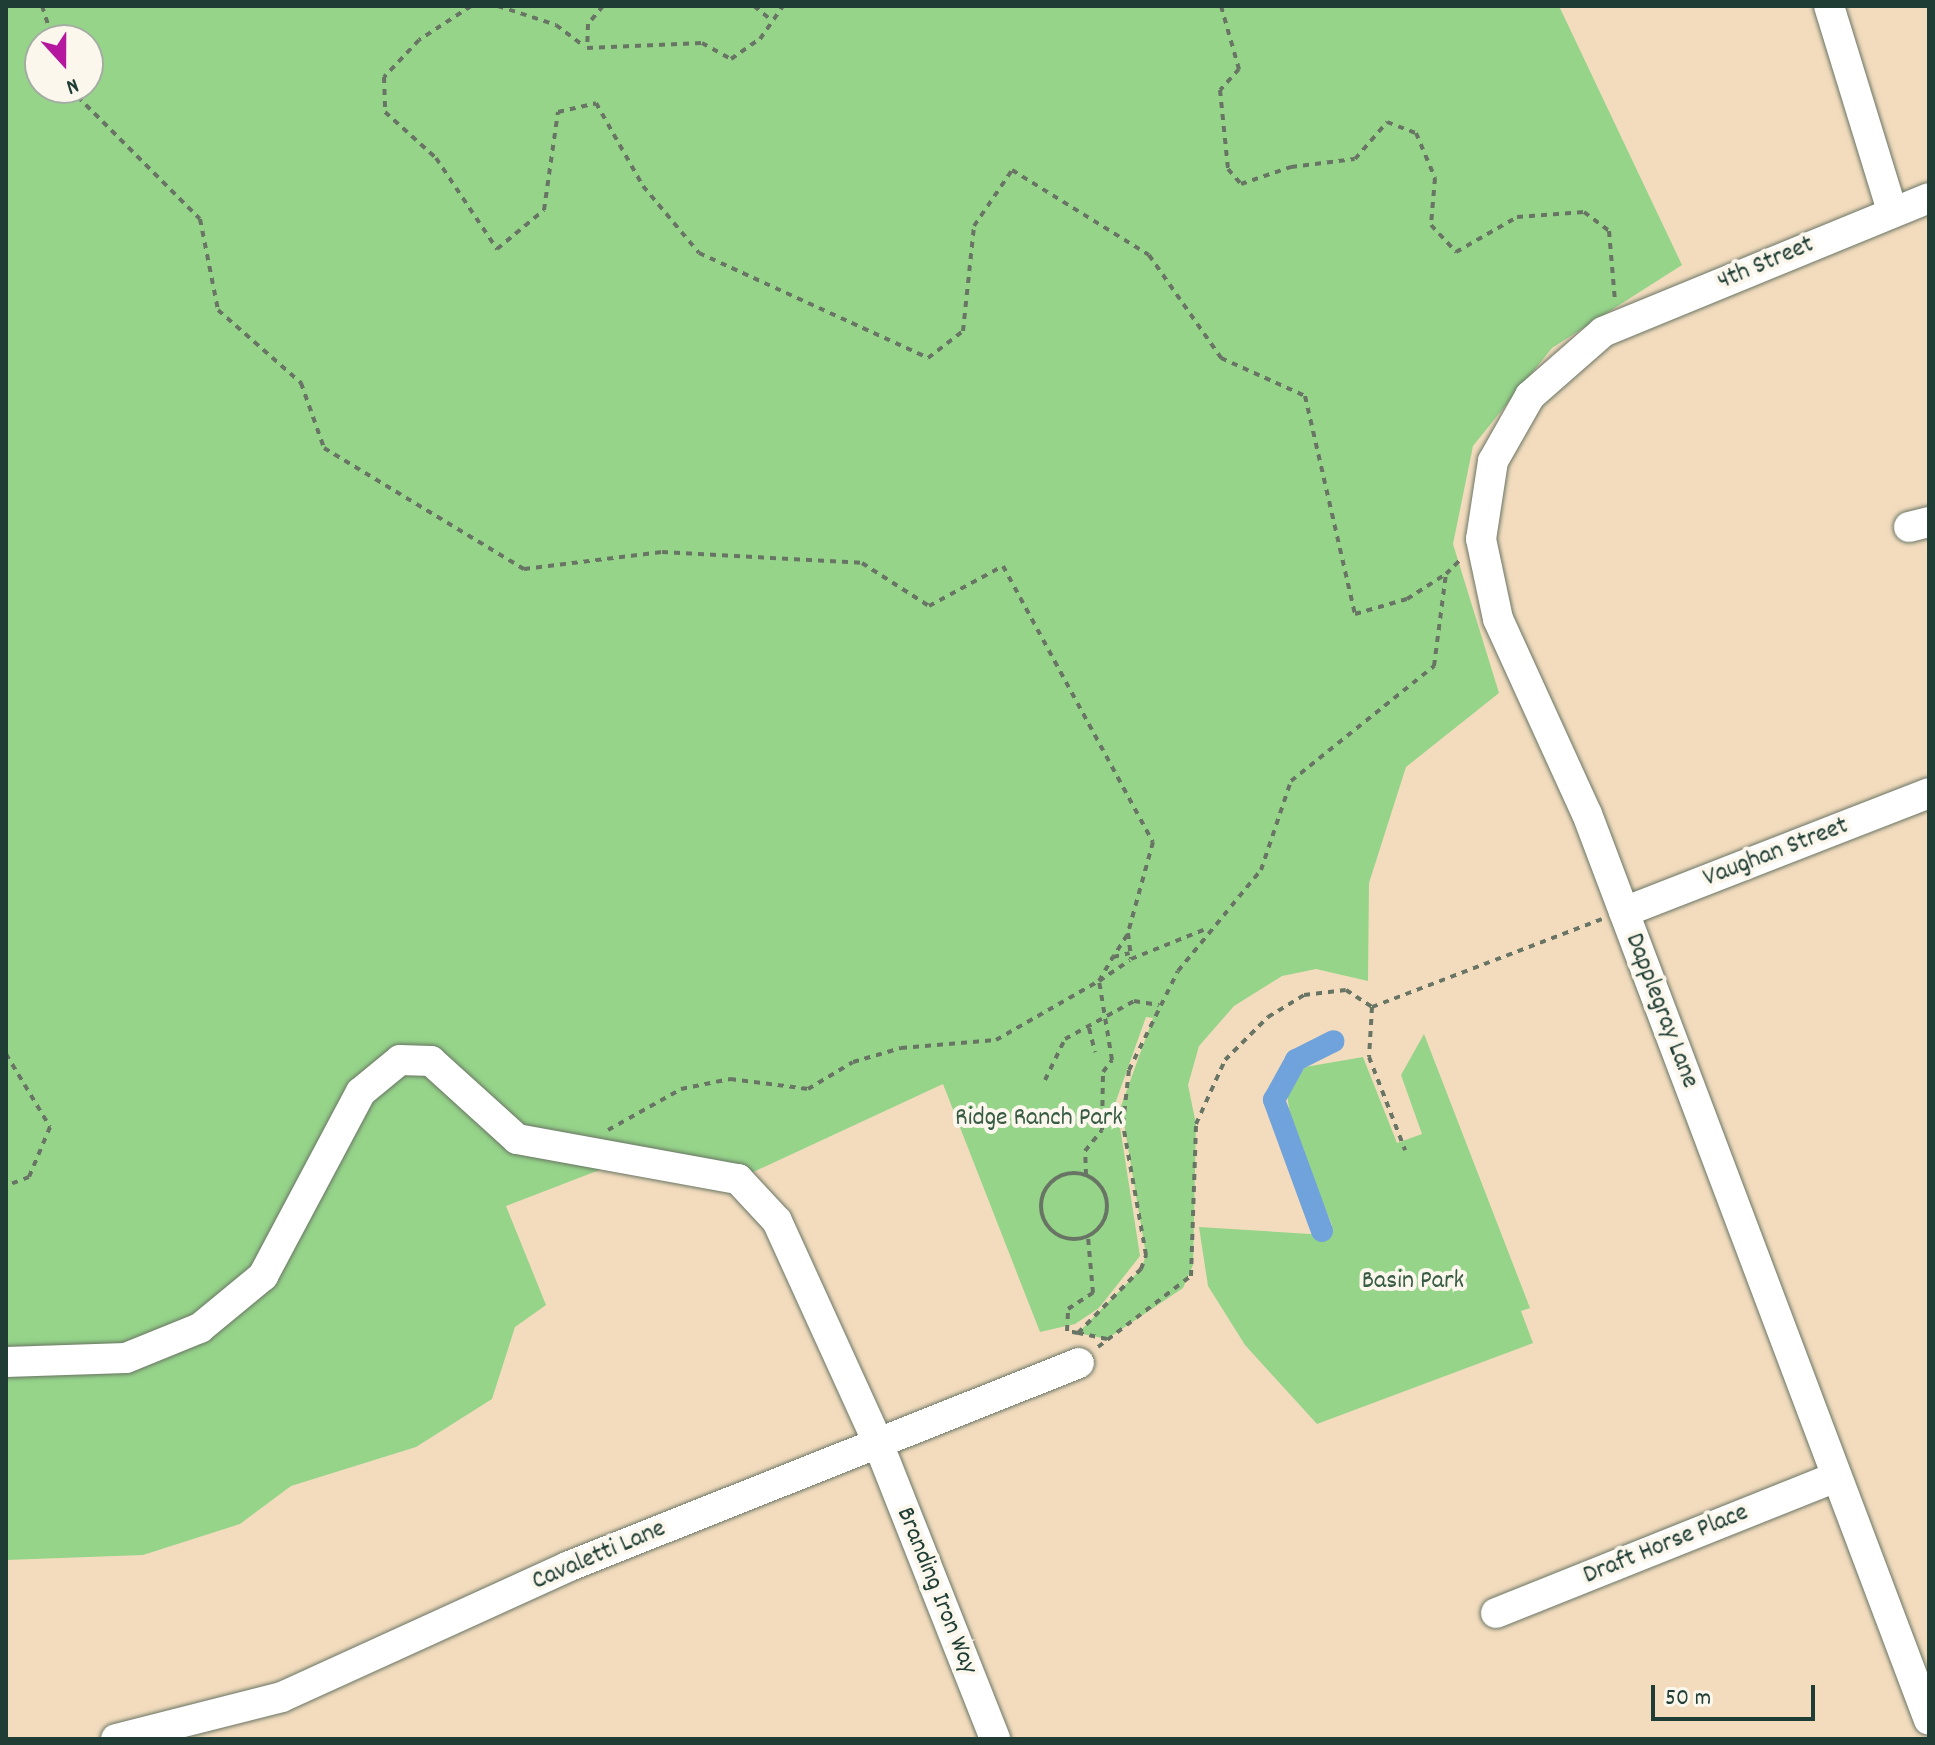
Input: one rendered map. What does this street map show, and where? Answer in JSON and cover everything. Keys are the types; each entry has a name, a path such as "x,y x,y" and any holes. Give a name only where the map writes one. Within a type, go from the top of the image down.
{"street":[{"path":"1829,6 1892,211"},
{"name":"4th Street","path":"1613,328 1929,198"},
{"name":"Dapplegray Lane","path":"1613,328 1530,396 1493,461 1481,539 1498,619 1624,912 1929,1720"},
{"name":"Vaughan Street","path":"1624,912 1929,793"},
{"name":"Branding Iron Way","path":"6,1362 126,1358 200,1328 263,1276 361,1092 400,1060 431,1061 517,1139 582,1155 738,1179 777,1221 878,1443 995,1739"},
{"name":"Cavaletti Lane","path":"116,1739 282,1697 567,1567 1079,1363"},
{"name":"Draft Horse Place","path":"1496,1613 1836,1477"}],"path":[{"path":"471,6 419,40 384,77 385,112 436,158 497,249 544,210 558,112 596,103 643,186 699,253 928,358 963,331 974,226 1012,170 1149,255 1221,358 1305,396 1355,614 1407,599 1446,574 1481,539"},
{"path":"498,6 556,25 587,48 702,43 731,59 760,39 769,18 783,6"},
{"path":"587,48 588,24 603,6"},
{"path":"754,6 769,18"},
{"path":"1112,6 1124,6"},
{"path":"1221,6 1239,69 1220,90 1228,169 1241,184 1291,167 1355,159 1387,122 1416,133 1435,178 1431,225 1456,252 1517,217 1554,210 1584,212 1609,231 1608,280 1613,328"},
{"path":"85,104 200,219 218,310 301,383 324,448 524,569 662,552 862,563 929,606 1003,566 1153,842 1128,933 1099,981 1112,1060 1103,1072 1102,1130 1085,1151 1086,1175"},
{"path":"1078,1333 1146,1255 1121,1106 1129,1070 1159,1005 1208,928 1261,870 1291,781 1426,679 1441,646 1446,574"},
{"path":"1372,1007 1624,912"},
{"path":"582,1155 585,1144 681,1089 730,1079 808,1089 853,1062 901,1048 996,1040 1099,981 1131,959 1208,928"},
{"path":"1128,933 1131,959"},
{"path":"1113,957 1130,953"},
{"path":"1079,1363 1191,1276 1196,1124 1225,1060 1268,1017 1304,995 1346,990 1372,1007"},
{"path":"1045,1080 1054,1051 1134,1001 1159,1005"},
{"path":"1372,1007 1369,1057 1405,1150"},
{"path":"1089,1028 1095,1052"},
{"path":"6,1054 50,1127 29,1177 6,1186"},
{"path":"1088,1237 1059,1236 1040,1206 1055,1178 1086,1175 1100,1184 1108,1207 1088,1237 1093,1293 1068,1309 1067,1331 1107,1339"}],"green space":[{"name":"Ridge Ranch Park","path":"6,6 1559,6 1682,265 1552,348 1473,446 1453,544 1499,693 1406,767 1369,883 1368,981 1316,969 1282,976 1234,1006 1199,1046 1188,1085 1196,1124 1193,1265 1183,1288 1107,1339 1078,1333 1141,1269 1146,1255 1121,1106 1153,1018 1146,1017 1116,1101 1140,1256 1099,1308 1075,1324 1040,1332 943,1084 738,1179 602,1169 506,1206 546,1305 515,1327 492,1399 416,1447 291,1486 240,1524 143,1555 6,1560"},
{"name":"Basin Park","path":"1424,1034 1530,1308 1521,1311 1533,1343 1317,1424 1245,1345 1208,1286 1199,1227 1326,1235 1332,1225 1292,1130 1287,1094 1305,1067 1363,1057 1397,1143 1422,1134 1401,1075"}],"waterway":[{"path":"1322,1231 1274,1100 1296,1060 1334,1041"}]}
